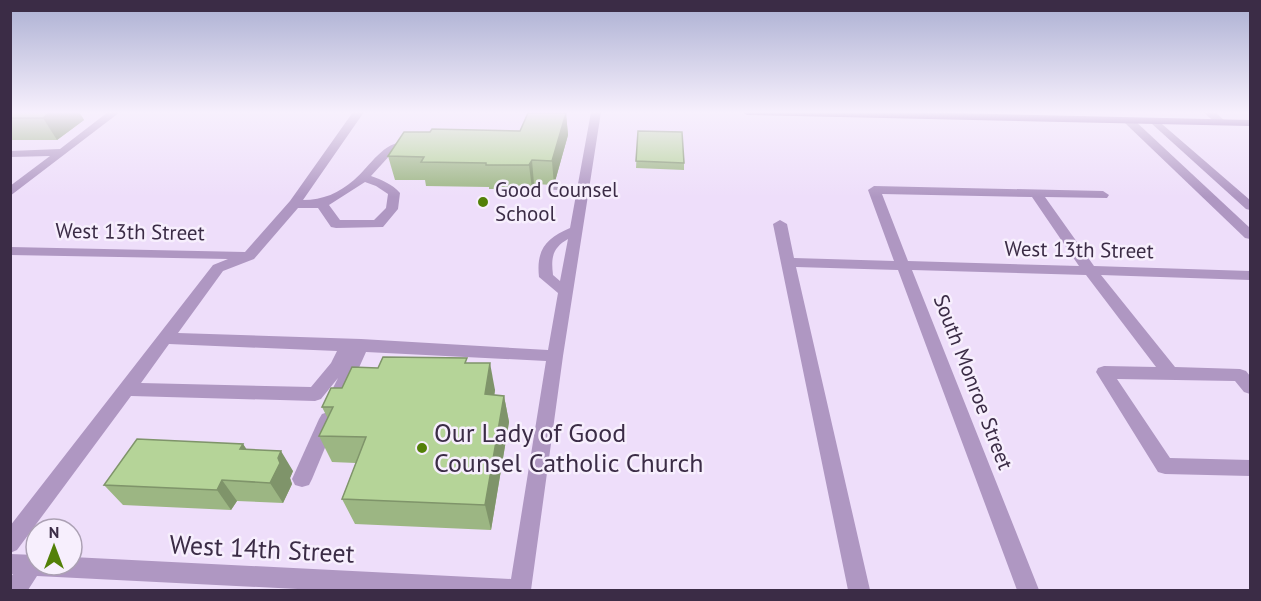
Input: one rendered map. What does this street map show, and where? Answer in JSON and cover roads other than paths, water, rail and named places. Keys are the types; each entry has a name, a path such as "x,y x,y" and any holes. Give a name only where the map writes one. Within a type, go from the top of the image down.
{"street":[{"path":"10,192 78,140"},
{"path":"10,543 218,267 249,256 294,204 339,140"},
{"path":"520,591 555,356 591,140"},
{"path":"1149,140 1251,235"},
{"path":"1177,140 1251,206"},
{"path":"294,204 322,204 363,178 371,166 387,151 406,145 424,145"},
{"path":"10,154 62,152"},
{"path":"322,204 336,224 378,224 392,209 394,193 380,183 363,178"},
{"name":"South Monroe Street","path":"1028,591 906,267 874,190 1035,193"},
{"path":"1035,193 1103,195"},
{"path":"1035,193 1091,271 1170,373"},
{"path":"780,224 859,591"},
{"path":"566,292 546,277 544,263 548,246 558,237 577,230"},
{"name":"West 13th Street","path":"10,251 249,256"},
{"name":"West 13th Street","path":"787,262 1251,276"},
{"path":"165,338 555,356"},
{"path":"127,389 315,394 355,345"},
{"path":"302,479 355,345"},
{"path":"1251,387 1240,375 1104,372 1165,466 1251,468"},
{"path":"15,591 21,564"},
{"name":"West 14th Street","path":"21,564 272,585 511,591"}],"place":[{"name":"Good Counsel School","path":"483,202"},
{"name":"Our Lady of Good Counsel Catholic Church","path":"422,448"}]}
